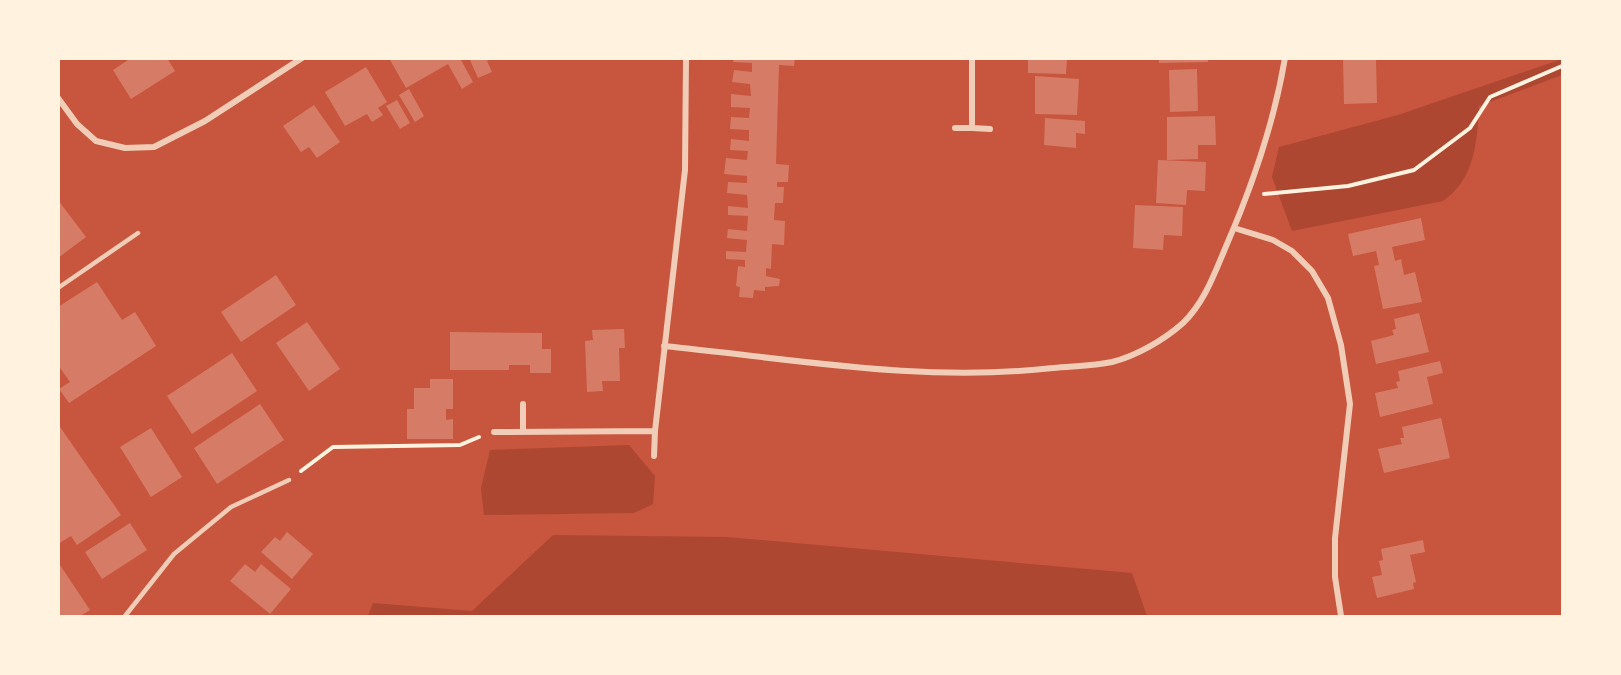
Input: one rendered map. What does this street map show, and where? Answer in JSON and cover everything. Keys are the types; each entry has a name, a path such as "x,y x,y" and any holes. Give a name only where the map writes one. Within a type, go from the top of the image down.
{"street":[{"path":"58,98 77,124 96,141 125,148 154,147 205,121 302,58"},
{"path":"654,456 664,346 685,170 686,58"},
{"path":"972,58 972,128"},
{"path":"664,346 799,363 914,374 1026,372 1112,362 1148,347 1183,322 1207,291 1248,195 1278,102 1285,58"},
{"path":"955,128 990,129"},
{"path":"1234,228 1273,240 1292,251 1312,271 1328,298 1341,345 1350,404 1335,538 1335,577 1341,616"},
{"path":"523,404 523,430"},
{"path":"494,432 655,430"}],"lane":[{"path":"58,288 138,234"},
{"path":"125,616 174,554 231,507 289,480"}],"path":[{"path":"1248,195 1348,186 1414,170 1470,128 1490,96 1563,66"},
{"path":"289,480 333,447 460,445 494,432"}],"shaded area":[{"path":"1562,59 1562,75 1479,106 1475,146 1468,171 1454,192 1443,201 1292,231 1272,177 1279,147 1398,115"},
{"path":"629,445 655,476 653,504 634,513 484,515 481,488 490,450"},
{"path":"553,535 727,537 1132,573 1147,616 368,616 373,603 472,611"}],"building":[{"path":"131,58 167,58 175,71 131,99 113,70"},
{"path":"389,58 460,58 473,82 462,89 448,64 406,88"},
{"path":"469,58 493,58 487,61 492,72 478,78"},
{"path":"734,58 795,58 794,66 779,65 776,164 789,165 788,182 777,182 777,187 784,187 783,203 775,203 774,220 785,221 784,245 772,244 771,269 766,268 766,276 780,279 779,286 765,287 765,291 754,290 753,298 739,297 740,287 736,286 738,266 745,267 745,260 726,259 726,251 746,252 747,240 727,238 728,229 747,231 748,216 728,215 728,206 748,208 747,195 727,193 728,182 747,183 747,176 724,174 726,158 747,160 748,151 730,150 731,139 749,141 749,130 730,129 731,117 749,118 750,108 731,107 731,94 751,96 750,84 732,82 734,70 752,72 752,63 733,62"},
{"path":"1028,58 1067,58 1066,74 1028,73"},
{"path":"1159,58 1208,58 1208,62 1159,63"},
{"path":"1343,58 1376,58 1377,103 1344,104"},
{"path":"366,67 387,102 378,108 383,115 372,122 367,114 345,126 325,92"},
{"path":"1197,69 1198,111 1170,112 1169,70"},
{"path":"1035,76 1079,79 1077,115 1035,114"},
{"path":"409,89 424,116 415,122 399,95"},
{"path":"397,100 410,123 400,129 386,106"},
{"path":"314,105 340,142 317,158 309,147 301,152 283,126"},
{"path":"1215,116 1216,145 1198,145 1198,159 1167,160 1167,117"},
{"path":"1045,118 1085,121 1085,134 1076,133 1076,148 1044,145"},
{"path":"1158,160 1206,162 1205,191 1187,190 1186,205 1156,203"},
{"path":"58,200 86,237 58,258"},
{"path":"1135,205 1183,207 1182,236 1164,235 1163,250 1133,248"},
{"path":"1421,218 1425,240 1392,247 1395,261 1401,259 1404,275 1415,272 1422,302 1383,309 1374,266 1379,265 1376,251 1353,256 1348,234"},
{"path":"276,275 296,305 241,342 221,312"},
{"path":"97,282 122,320 135,312 156,346 69,403 59,389 70,382 58,365 58,307"},
{"path":"1419,313 1429,352 1376,364 1371,341 1394,335 1392,330 1396,329 1394,319"},
{"path":"307,322 340,369 309,391 276,343"},
{"path":"624,329 625,348 619,348 620,381 602,381 603,391 587,392 585,341 593,340 592,330"},
{"path":"450,332 542,333 542,349 551,349 551,373 530,373 530,365 509,365 509,370 450,370"},
{"path":"232,353 257,391 192,434 167,396"},
{"path":"1440,361 1443,373 1427,377 1433,404 1380,417 1375,393 1398,388 1396,382 1400,381 1398,371"},
{"path":"430,379 453,379 453,409 446,409 446,420 453,419 453,439 407,439 407,409 414,409 414,388 430,388"},
{"path":"260,404 284,440 217,484 194,448"},
{"path":"1441,418 1450,458 1384,473 1378,449 1402,444 1400,438 1404,438 1402,427"},
{"path":"58,424 121,515 77,545 71,536 58,544"},
{"path":"151,428 182,477 151,497 120,447"},
{"path":"130,523 147,550 102,579 85,552"},
{"path":"287,532 313,554 292,579 261,552 275,537 280,541"},
{"path":"1423,540 1425,552 1410,555 1416,582 1413,583 1414,589 1377,598 1372,577 1382,575 1379,561 1383,560 1381,549"},
{"path":"58,562 90,610 80,616 58,616"},
{"path":"245,564 255,572 261,564 291,589 270,614 230,581"}]}
